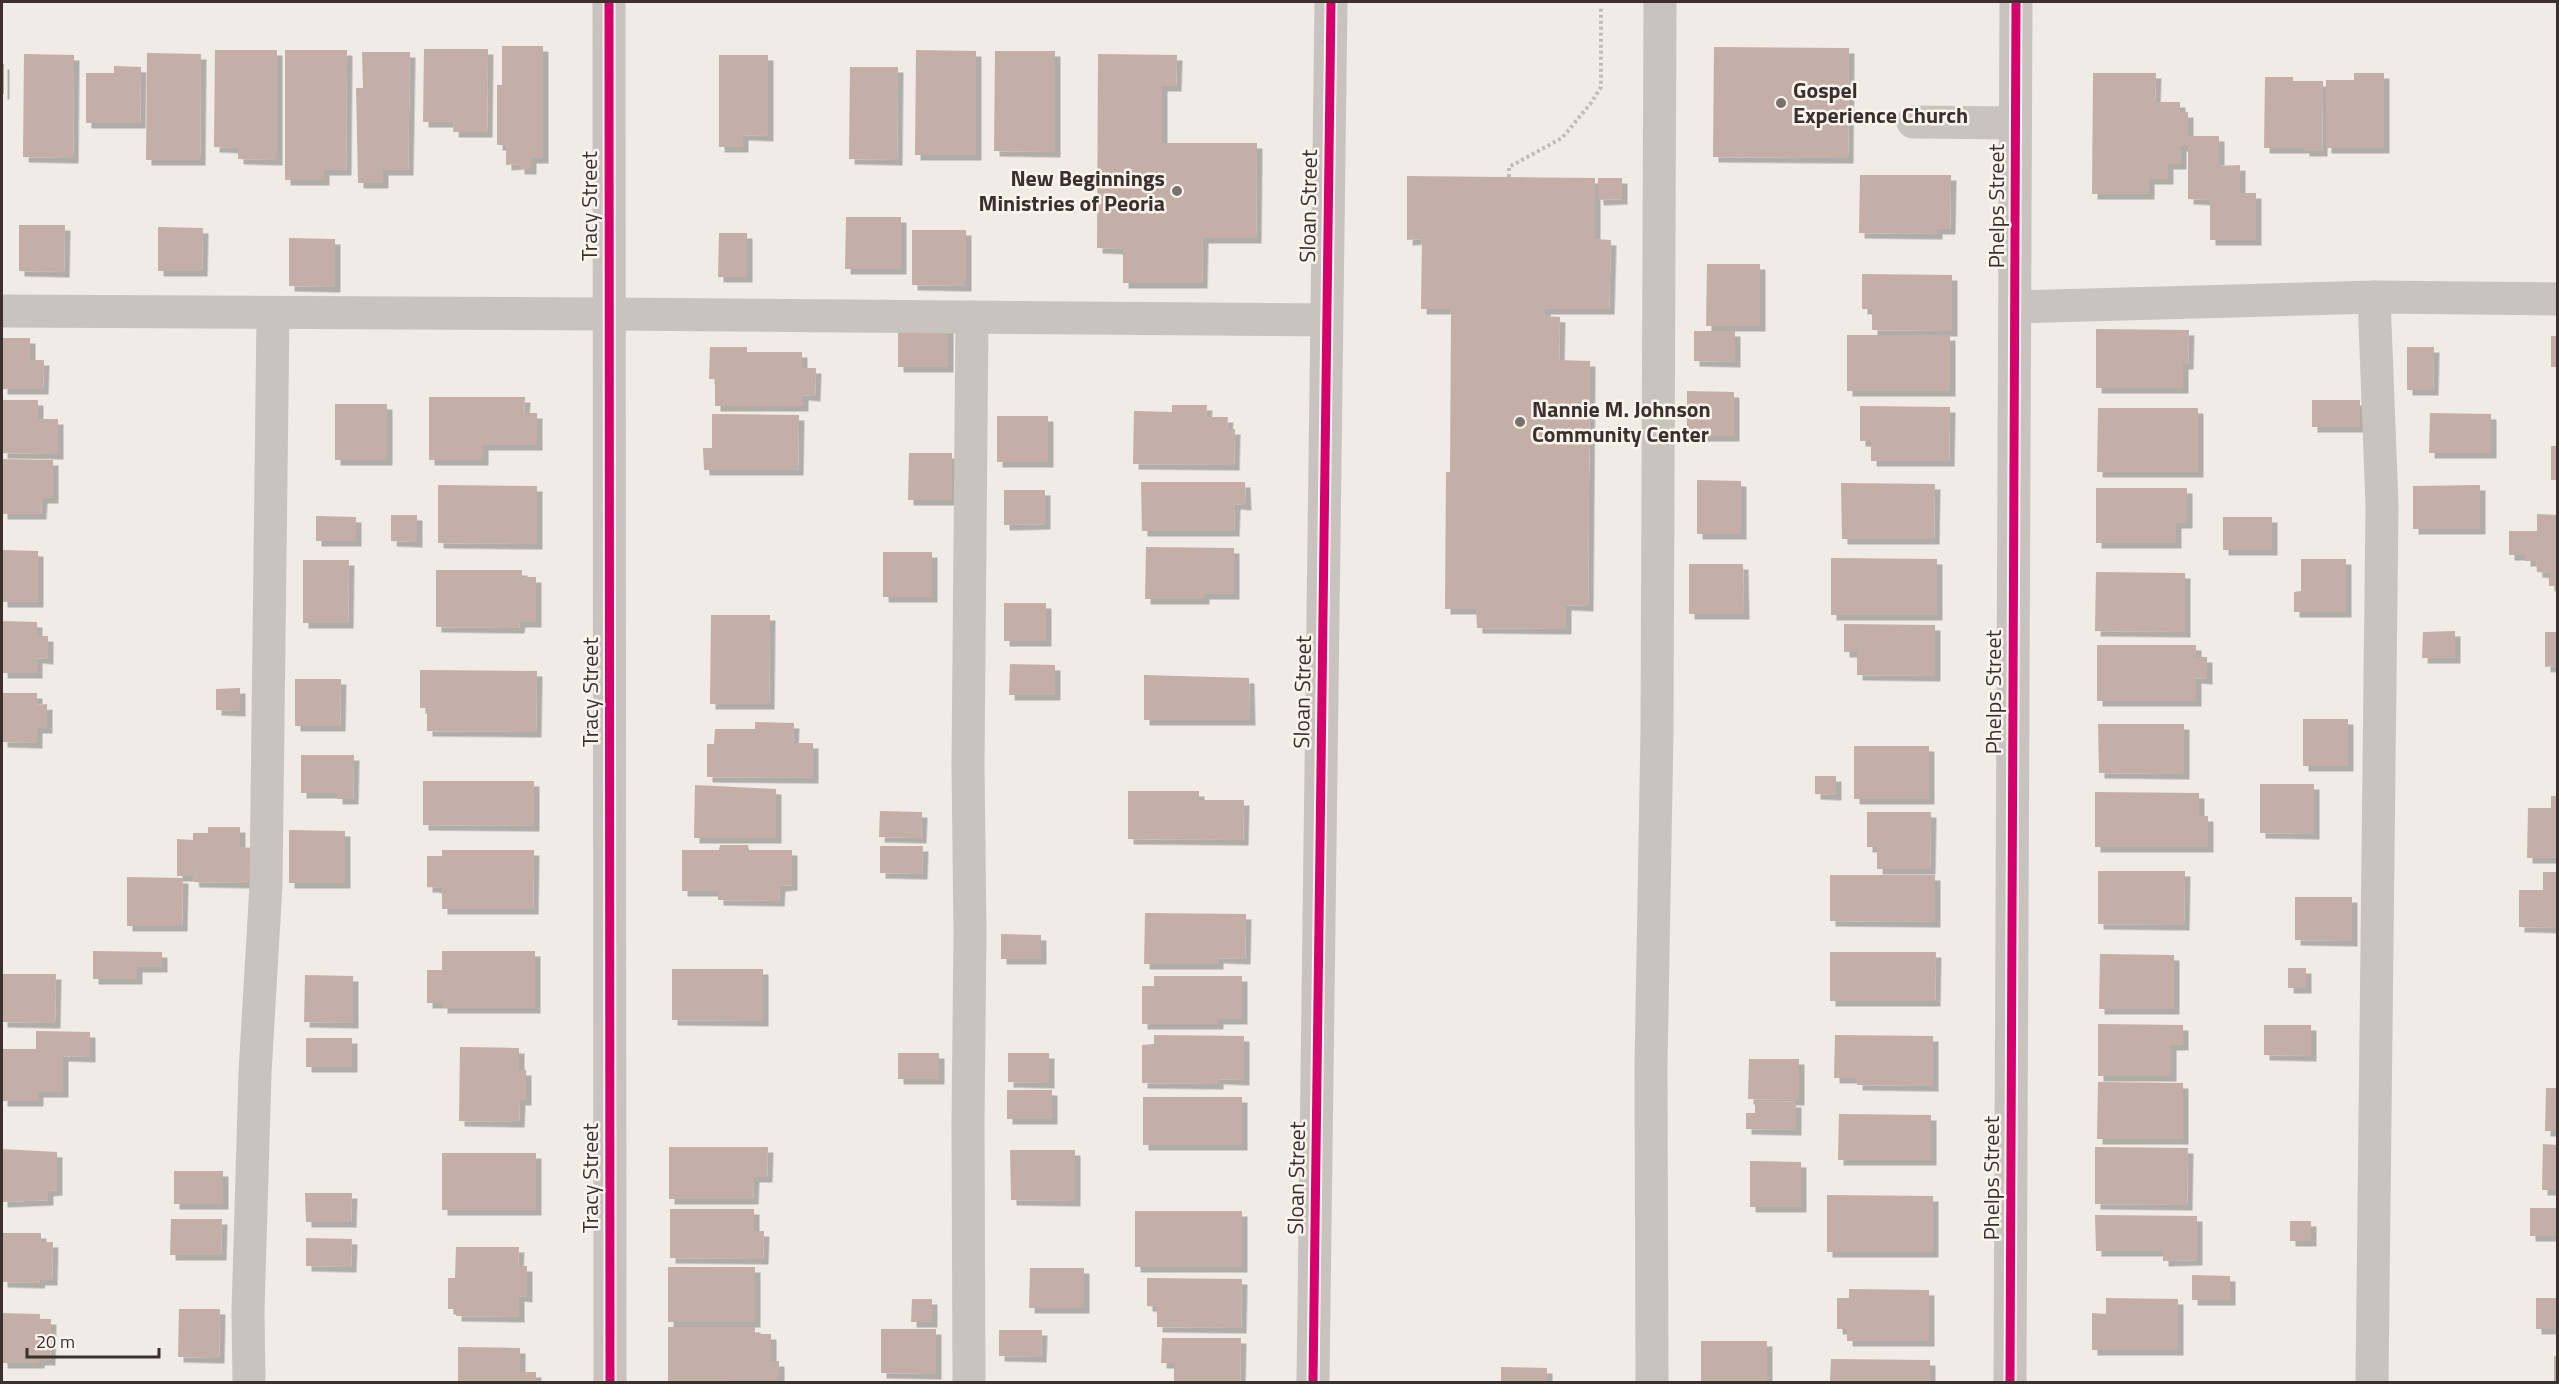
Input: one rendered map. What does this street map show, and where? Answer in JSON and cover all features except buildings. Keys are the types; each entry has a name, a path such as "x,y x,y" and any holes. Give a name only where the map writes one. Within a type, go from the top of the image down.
{"street":[{"name":"Tracy Street","path":"609,2 610,1383"},
{"name":"Sloan Street","path":"1313,1383 1331,2"},
{"path":"1652,1383 1651,1066 1657,731 1660,2"},
{"name":"Phelps Street","path":"2010,1383 2016,2"},
{"path":"1912,122 2015,123"},
{"path":"2372,1383 2382,505 2374,297"},
{"path":"2015,308 2374,297 2558,299"},
{"path":"2,311 1326,320"},
{"path":"249,1383 248,1311 255,1073 266,885 273,313"},
{"path":"969,1383 968,766 972,317"}],"path":[{"path":"1509,177 1509,167 1562,138 1601,87 1601,8"}],"cycle path":[{"path":"609,2 610,1382"},
{"path":"1313,1382 1331,2"},
{"path":"2010,1382 2016,2"}],"place":[{"name":"Gospel Experience Church","path":"1781,103"},
{"name":"New Beginnings Ministries of Peoria","path":"1177,191"},
{"name":"Nannie M. Johnson Community Center","path":"1520,422"}]}
